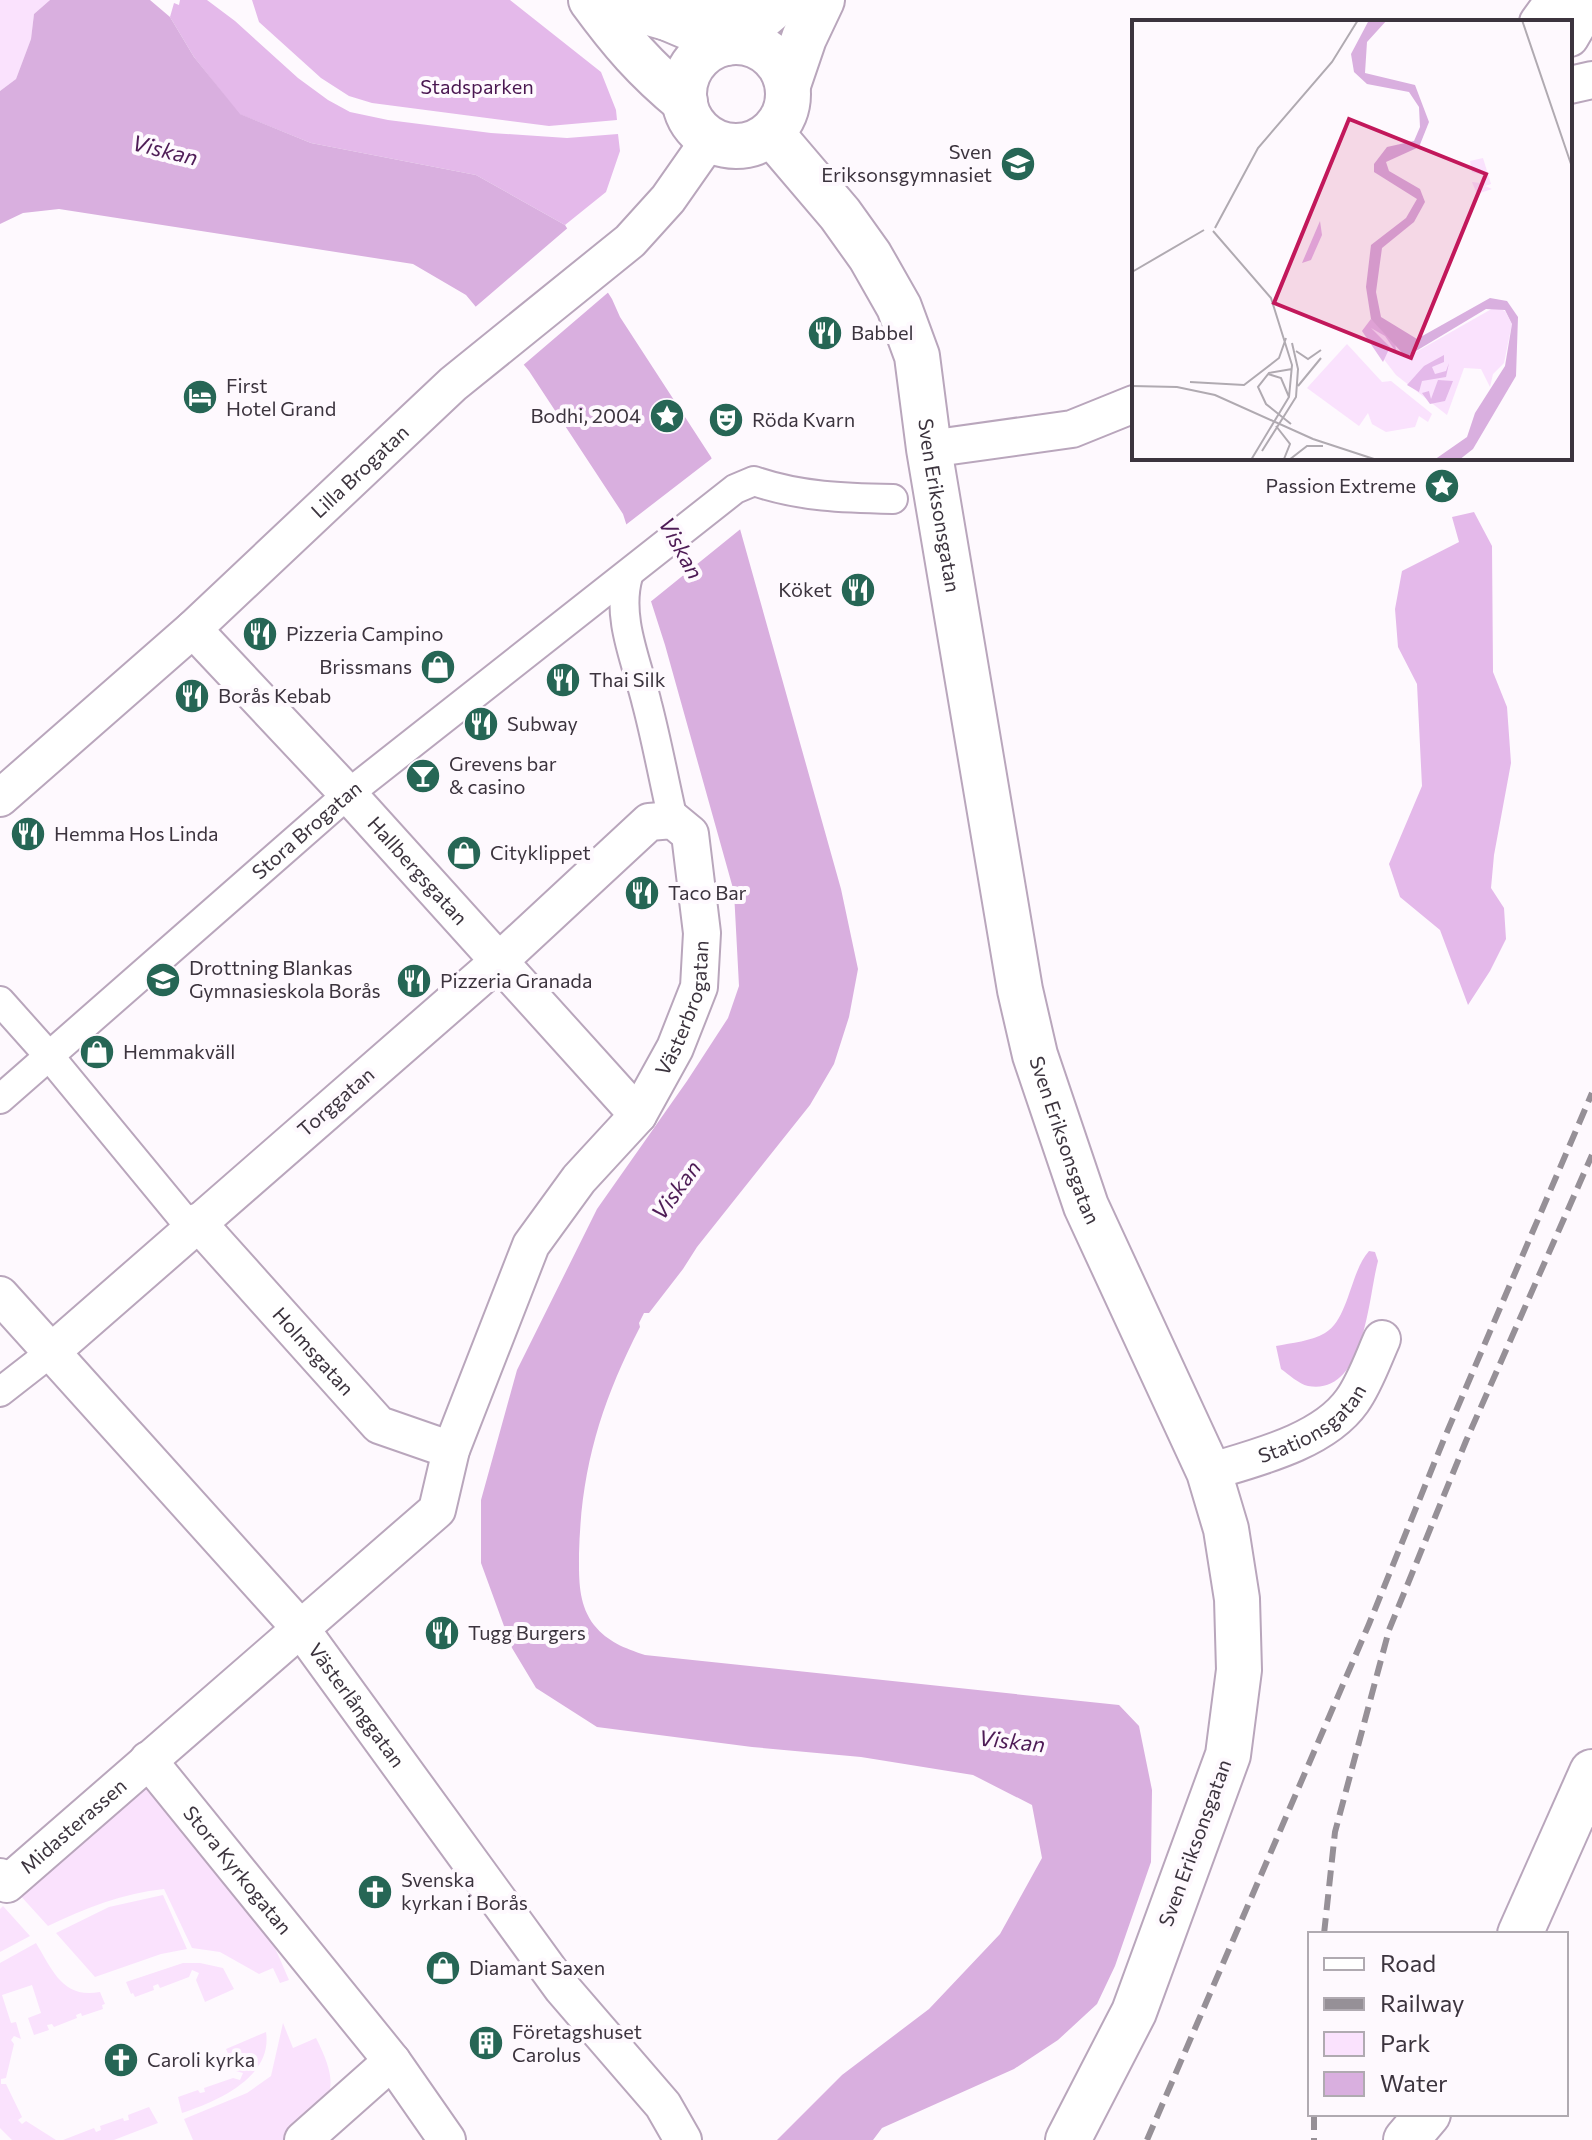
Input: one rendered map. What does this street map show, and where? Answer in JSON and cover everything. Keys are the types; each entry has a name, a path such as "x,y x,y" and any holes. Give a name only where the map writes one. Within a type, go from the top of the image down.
{"street":[{"path":"591,0 640,63 685,102"},
{"path":"604,0 667,18 687,19 710,12 749,43 771,55 782,69 788,85"},
{"path":"782,0 731,29 695,62 686,81 685,102 693,123 710,139 725,145 741,146 757,142 771,133 784,115 788,85 804,38 822,0"},
{"path":"1539,20 1554,0"},
{"path":"1572,35 1592,0"},
{"path":"1572,85 1592,80"},
{"name":"Sven Eriksonsgatan","path":"771,133 840,214 870,256 899,307 917,356 929,449 1020,990 1035,1055 1086,1206 1209,1472 1226,1529 1237,1599 1239,1670 1228,1755 1134,2012 1068,2140"},
{"name":"Lilla Brogatan","path":"0,798 193,629 453,384 630,241 668,199 710,139"},
{"path":"929,449 1072,429 1132,405"},
{"path":"628,576 735,489 754,481 784,491 821,496 893,499"},
{"name":"Stora Brogatan","path":"0,1099 348,794 628,576"},
{"name":"Västerbrogatan","path":"301,1629 437,1510 451,1450 531,1245 579,1179 638,1115 675,1048 699,987 702,933 690,834 673,820 624,614 623,594 628,576"},
{"name":"Hallbergsgatan","path":"193,629 348,794 638,1115"},
{"name":"Torggatan","path":"0,1392 50,1353 498,962 649,822 673,820"},
{"name":"Holmsgatan","path":"0,1001 194,1225 379,1425 451,1450"},
{"name":"Västerlånggatan","path":"0,1295 301,1629 562,1988 663,2105 683,2140"},
{"name":"Stationsgatan","path":"1209,1472 1266,1455 1320,1431 1352,1402 1382,1339"},
{"path":"148,1760 301,1629"},
{"name":"Midasterassen","path":"0,1877 7,1884 148,1760"},
{"name":"Stora Kyrkogatan","path":"148,1760 392,2061 447,2140"},
{"path":"1521,1932 1592,1772"},
{"path":"303,2140 392,2061"},
{"path":"1406,2140 1426,2116"}],"green space":[{"path":"0,0 50,0 34,14 31,39 16,79 0,91"},
{"path":"180,0 207,0 298,78 350,112 491,133 567,138 618,134 620,151 606,192 565,225 476,175 311,143 239,114 194,57 170,17 174,3 179,5"},
{"name":"Stadsparken","path":"252,0 510,0 601,72 617,120 549,126 372,103 349,96 321,78 259,22"},
{"path":"1474,512 1492,546 1493,672 1507,707 1511,763 1491,888 1504,908 1506,939 1468,1005 1440,930 1400,897 1389,864 1422,786 1417,684 1398,647 1395,609 1402,571 1459,542 1452,517"},
{"path":"1369,1251 1375,1252 1378,1261 1361,1341 1353,1361 1342,1376 1327,1385 1308,1386 1301,1383 1281,1369 1276,1346 1314,1338 1333,1326"},
{"path":"144,1783 266,1927 289,1980 280,1983 273,1968 259,1974 220,1952 192,1948 164,1889 105,1902 48,1926 18,1893"},
{"path":"163,1895 187,1949 161,1954 95,1977 56,1933 109,1907"},
{"path":"3,1906 30,1936 0,1952 0,1909"},
{"path":"36,1943 60,1981 77,1991 100,1992 105,2004 102,2005 103,2009 82,2016 81,2013 76,2015 77,2018 54,2027 47,2025 49,2030 34,2035 28,2018 41,2013 32,1985 2,1995 11,2023 16,2022 21,2039 14,2036 11,2040 14,2044 6,2078 1,2079 1,2084 6,2084 22,2117 18,2120 22,2124 26,2121 56,2140 12,2140 0,2128 0,1963"},
{"path":"183,1963 223,1968 234,1989 205,2002 196,1980 199,1973 192,1970 189,1977 160,1988 158,1984 153,1986 154,1990 135,1997 131,1994 126,1982"},
{"path":"283,2023 293,2048 316,2038 330,2073 330,2086 321,2106 284,2140 193,2140 184,2119 247,2093 271,2076"},
{"path":"266,2032 266,2048 252,2074 226,2094 182,2113 178,2097 198,2090 205,2092 204,2088 233,2078 240,2080 243,2073 236,2071 226,2049"},
{"path":"149,2107 158,2123 114,2140 63,2140 94,2128 96,2132 101,2130 100,2126 123,2118 124,2121 129,2120 128,2115"}],"water":[{"name":"Viskan","path":"50,0 150,0 170,17 194,57 240,114 311,143 476,175 565,225 620,317 711,457 740,529 841,889 858,969 849,1017 834,1064 810,1105 639,1323 640,1327 604,1410 589,1464 579,1554 580,1591 585,1609 605,1636 645,1655 1119,1705 1139,1726 1152,1790 1151,1862 1115,1966 1097,2004 1058,2040 1014,2069 882,2128 873,2140 777,2140 842,2075 929,2009 1000,1934 1042,1858 1032,1805 973,1775 861,1757 597,1727 536,1688 512,1648 481,1563 481,1500 517,1370 597,1209 728,1018 739,986 734,892 665,645 623,514 529,371 466,295 413,264 59,209 23,213 0,224 0,91 16,79 31,39 34,14"}],"pier":[{"path":"570,226 611,290 521,367 473,309"},
{"path":"715,456 743,527 649,603 623,527"}],"railway":[{"path":"1147,2140 1369,1624 1444,1439 1592,1093"},
{"path":"1324,1932 1335,1832 1389,1630 1466,1441 1592,1155"},
{"path":"1314,2116 1314,2140"}],"place":[{"name":"Sven Eriksonsgymnasiet","path":"1018,164"},
{"name":"Babbel","path":"825,333"},
{"name":"First Hotel Grand","path":"200,397"},
{"name":"Bodhi, 2004","path":"667,416"},
{"name":"Röda Kvarn","path":"726,420"},
{"name":"Passion Extreme","path":"1442,486"},
{"name":"Köket","path":"858,590"},
{"name":"Pizzeria Campino","path":"260,634"},
{"name":"Brissmans","path":"438,667"},
{"name":"Thai Silk","path":"563,680"},
{"name":"Borås Kebab","path":"192,696"},
{"name":"Subway","path":"481,724"},
{"name":"Grevens bar & casino","path":"423,776"},
{"name":"Hemma Hos Linda","path":"28,834"},
{"name":"Cityklippet","path":"464,853"},
{"name":"Taco Bar","path":"642,893"},
{"name":"Drottning Blankas Gymnasieskola Borås","path":"163,980"},
{"name":"Pizzeria Granada","path":"414,981"},
{"name":"Hemmakväll","path":"97,1052"},
{"name":"Tugg Burgers","path":"442,1633"},
{"name":"Svenska kyrkan i Borås","path":"375,1892"},
{"name":"Diamant Saxen","path":"443,1968"},
{"name":"Företagshuset Carolus","path":"486,2043"},
{"name":"Caroli kyrka","path":"121,2060"}]}
